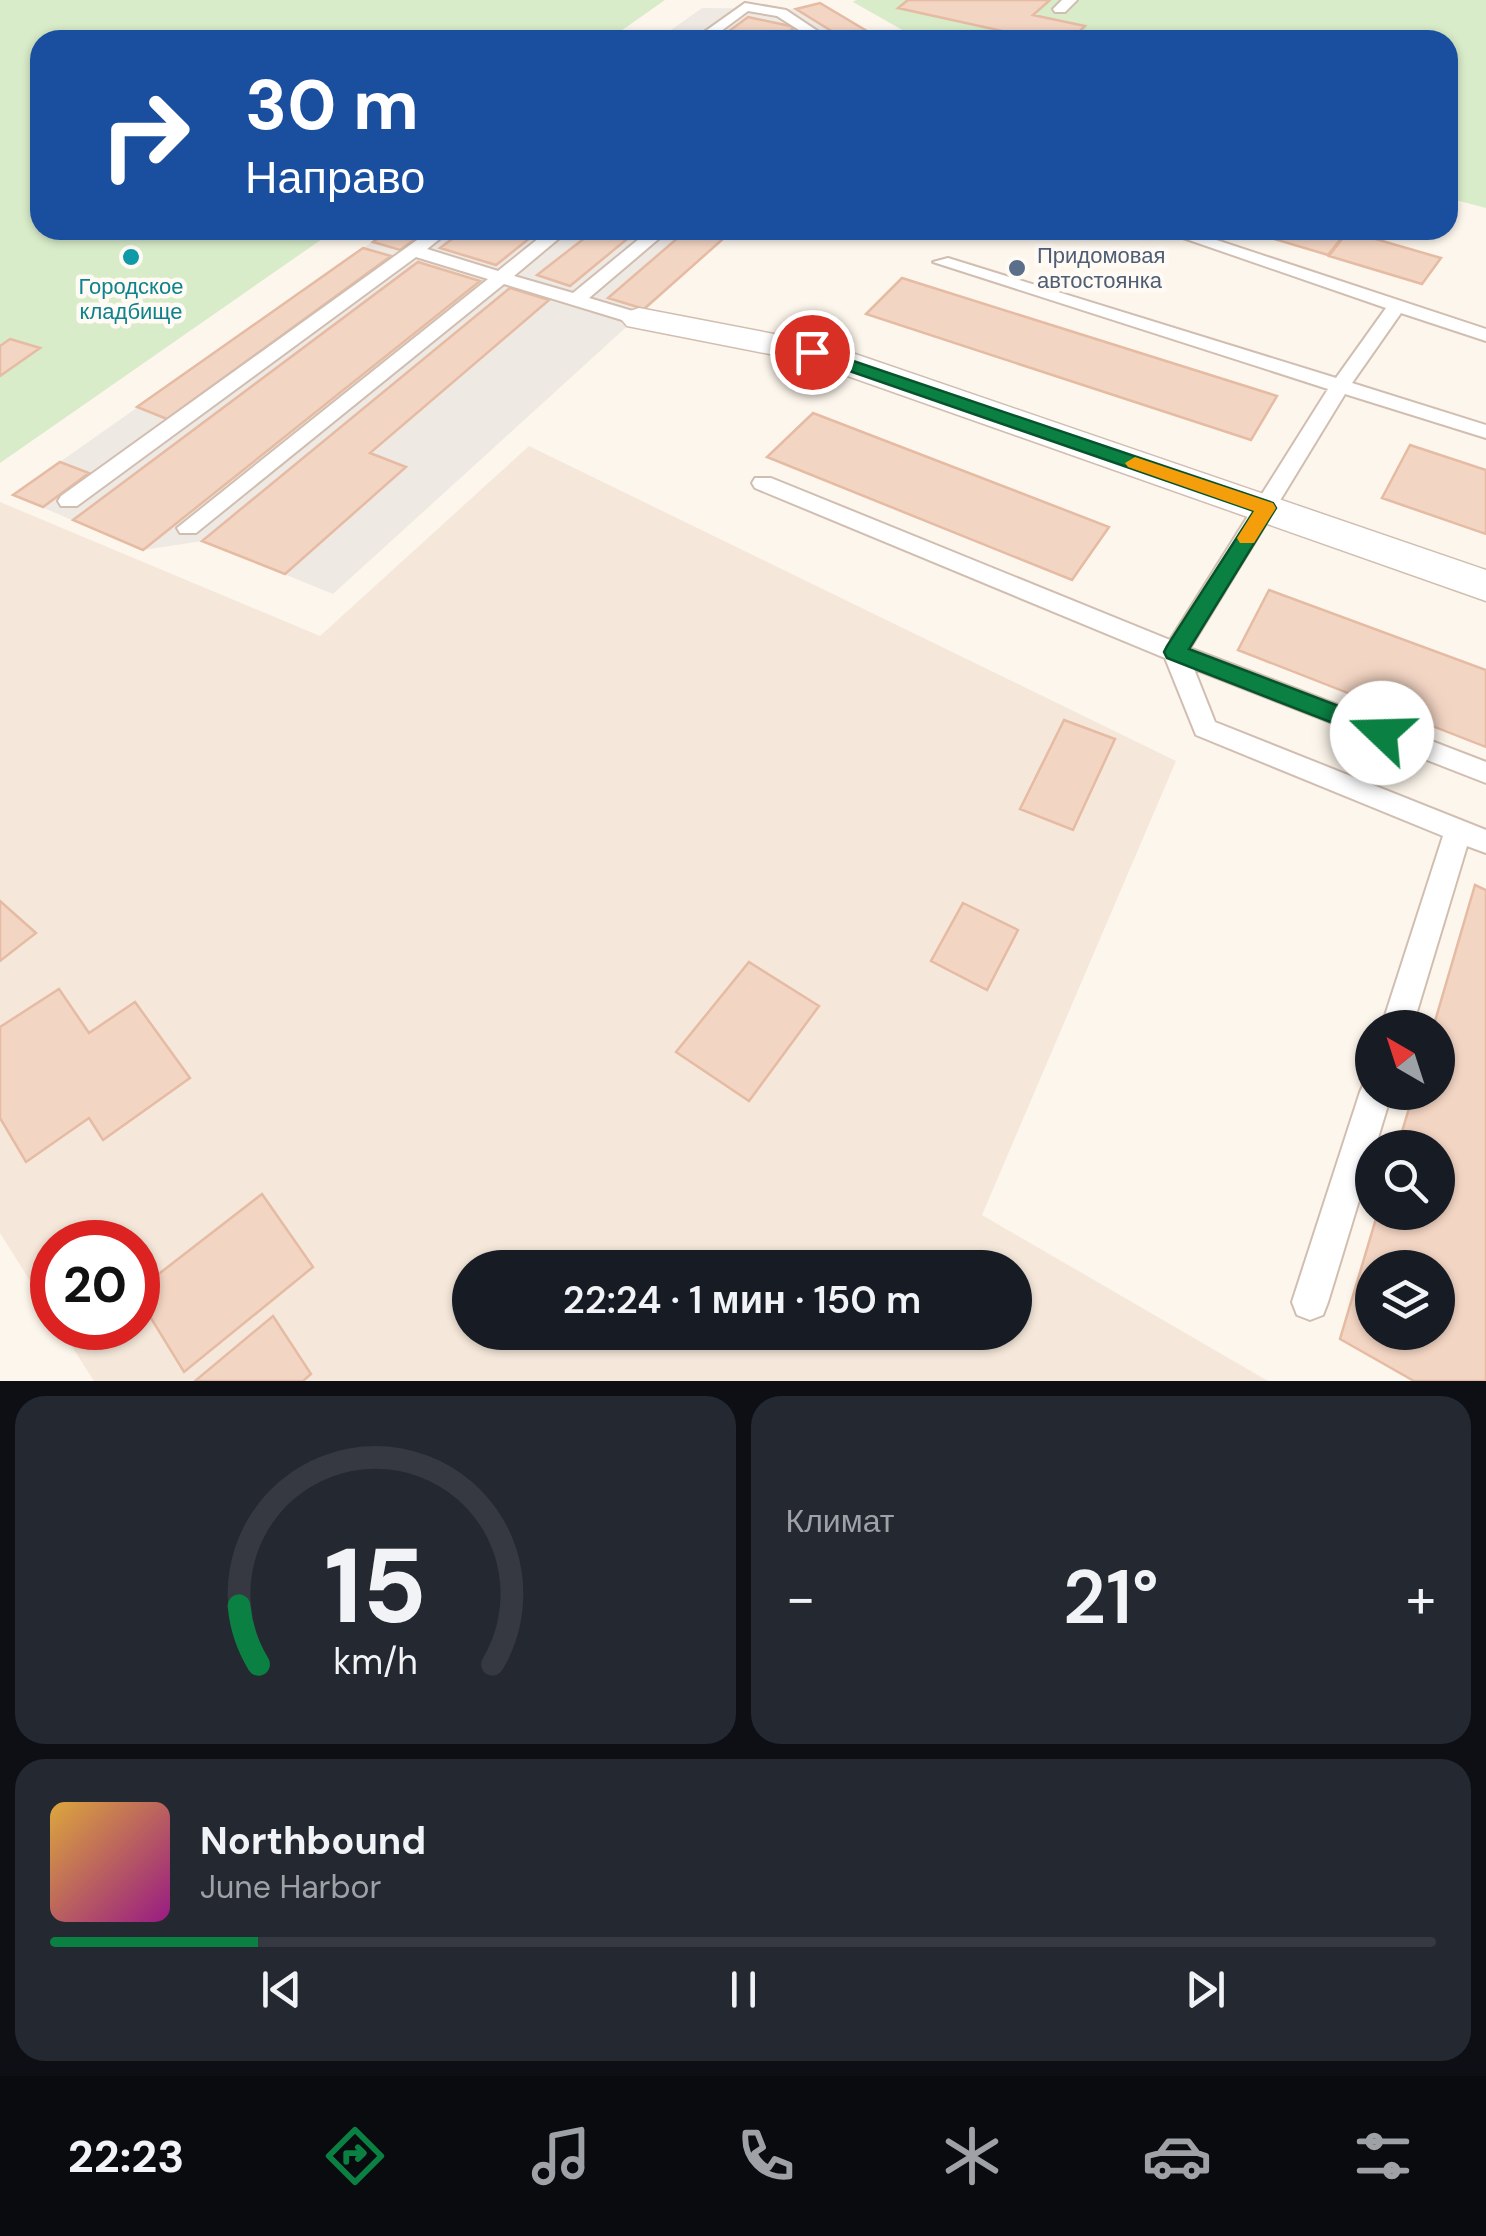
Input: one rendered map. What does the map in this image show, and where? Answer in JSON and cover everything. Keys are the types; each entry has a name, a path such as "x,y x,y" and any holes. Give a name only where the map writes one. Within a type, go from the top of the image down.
{"street":[{"path":"639,318 812,352 1486,586"}],"lane":[{"path":"714,30 746,7 781,12 805,30"},
{"path":"69,500 429,240"},
{"path":"188,528 547,240"},
{"path":"576,300 648,240"},
{"path":"1198,240 1486,335"},
{"path":"414,251 639,318"},
{"path":"942,262 1486,432"},
{"path":"1175,652 1340,386 1397,306"},
{"path":"764,483 1175,652 1486,773"},
{"path":"1175,652 1205,728 1486,842"},
{"path":"1402,1010 1458,831"},
{"path":"1310,1302 1370,1110"}],"shaded area":[{"path":"820,3 865,30 671,30 702,8 796,9"},
{"path":"375,240 722,240 333,594 203,541 143,550 13,495"},
{"path":"529,446 1176,761 982,1215 1268,1381 94,1381 74,1350 160,1350 160,1220 30,1220 30,1281 0,1233 0,502 320,636"}],"green space":[{"path":"0,0 665,0 622,30 30,30 30,240 321,240 0,463"},
{"path":"1486,0 1486,208 1458,201 1458,30 902,30 853,2"}],"building":[{"path":"908,0 1050,0 1033,15 1085,26 1081,30 998,30 898,8"},
{"path":"820,3 865,30 830,30 796,9"},
{"path":"748,17 795,27 791,30 730,30"},
{"path":"376,240 414,240 400,250 373,242"},
{"path":"451,240 527,240 496,265 440,248"},
{"path":"582,240 626,240 570,286 537,275"},
{"path":"675,240 722,240 644,309 608,298"},
{"path":"1278,240 1340,240 1328,255"},
{"path":"1341,240 1379,240 1441,258 1422,284 1329,256"},
{"path":"363,248 391,256 167,419 137,407"},
{"path":"418,262 480,281 143,550 73,520"},
{"path":"902,278 1277,396 1251,440 866,314"},
{"path":"510,288 549,300 370,453 406,467 285,574 202,541"},
{"path":"10,339 40,348 0,376 0,346"},
{"path":"813,413 1109,527 1072,580 767,457"},
{"path":"1410,445 1486,470 1486,534 1382,498"},
{"path":"60,462 89,473 43,507 13,495"},
{"path":"1269,590 1486,670 1486,747 1238,650"},
{"path":"1064,720 1115,739 1073,830 1020,809"},
{"path":"1475,885 1486,890 1486,1381 1414,1381 1359,1350 1455,1350 1455,1250 1367,1250 1373,1230 1455,1230 1455,1130 1402,1130 1409,1110 1455,1110 1455,1010 1438,1010"},
{"path":"0,901 36,933 0,961"},
{"path":"963,903 1018,930 987,990 931,961"},
{"path":"749,962 819,1006 749,1101 676,1052"},
{"path":"59,989 89,1033 135,1002 190,1078 103,1140 89,1118 26,1162 0,1118 0,1027"},
{"path":"262,1194 313,1267 184,1372 160,1333 160,1273"},
{"path":"1355,1289 1355,1348 1340,1339"},
{"path":"273,1316 311,1374 303,1381 195,1381"}],"slow traffic":[{"path":"1135,463 1266,508 1247,538"}],"place":[{"name":"Городское кладбище","path":"131,257"},
{"name":"Придомовая автостоянка","path":"1017,268"}],"route":[{"path":"812,352 1266,508 1175,652 1382,733"}]}
